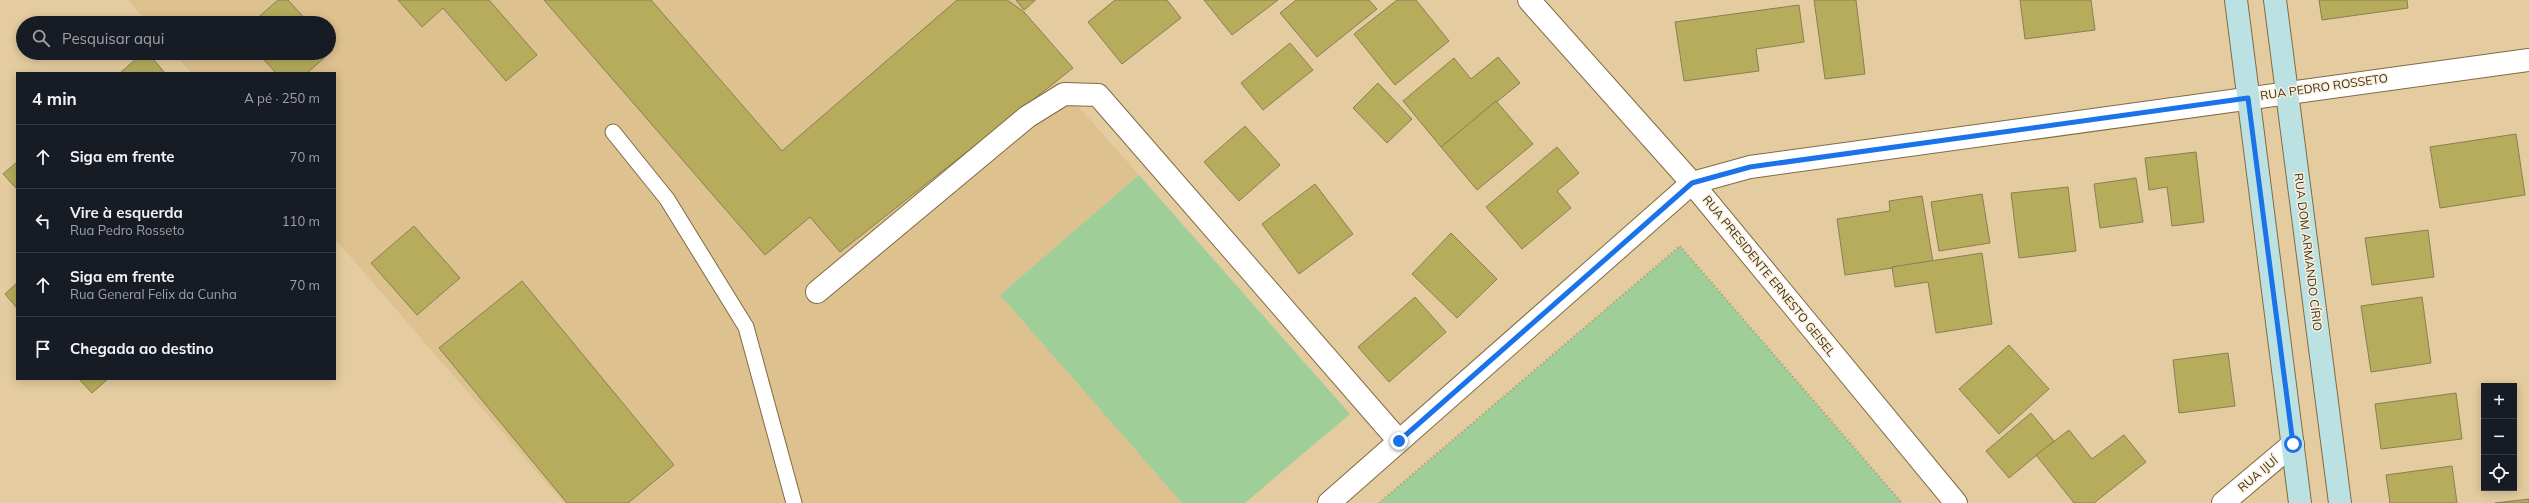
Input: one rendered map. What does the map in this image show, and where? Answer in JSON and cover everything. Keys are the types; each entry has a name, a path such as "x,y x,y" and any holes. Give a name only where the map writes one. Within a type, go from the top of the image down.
{"street":[{"name":"RUA PRESIDENTE ERNESTO GEISEL","path":"1529,0 1692,183 1956,503"},
{"path":"2236,0 2300,503"},
{"name":"RUA DOM ARMANDO CÍRIO","path":"2275,0 2340,503"},
{"name":"RUA PEDRO ROSSETO","path":"1692,183 1750,167 2287,92 2529,60"},
{"path":"818,292 1027,117 1064,94 1098,95 1399,441"},
{"path":"1329,503 1692,183"},
{"name":"RUA IJUÍ","path":"2223,503 2293,444"}],"lane":[{"path":"613,132 667,199 746,327 794,503"}],"path":[{"path":"1380,503 1680,246 1902,503"}],"shaded area":[{"path":"128,0 1038,0 1024,12 1073,68 1057,82 1139,175 1000,295 1182,503 564,503 336,240 336,72 190,72 180,60 336,60 336,16 142,16"}],"green space":[{"path":"1139,175 1350,414 1245,503 1182,503 1000,295"},
{"path":"1680,246 1902,503 1379,503"}],"building":[{"path":"278,0 288,0 303,16 260,16"},
{"path":"398,0 489,0 537,55 506,81 443,8 422,27"},
{"path":"544,0 651,0 782,151 957,0 1007,0 1024,12 1073,68 840,252 810,217 765,255"},
{"path":"1016,0 1035,0 1024,10"},
{"path":"1115,0 1167,0 1181,18 1122,64 1088,22"},
{"path":"1204,0 1278,0 1232,35"},
{"path":"1296,0 1369,0 1377,9 1317,57 1280,13"},
{"path":"1397,0 1416,0 1449,41 1395,85 1354,34"},
{"path":"1814,0 1856,0 1865,74 1825,79"},
{"path":"2020,0 2091,0 2095,30 2025,39"},
{"path":"2319,0 2407,0 2408,8 2322,20"},
{"path":"1799,5 1804,42 1756,49 1759,71 1684,81 1675,22"},
{"path":"1290,43 1313,70 1263,110 1241,83"},
{"path":"1498,57 1520,83 1441,147 1403,101 1454,58 1471,79"},
{"path":"135,60 154,60 164,72 121,72"},
{"path":"264,60 322,60 308,72 275,72"},
{"path":"1378,83 1412,119 1387,143 1353,108"},
{"path":"1496,101 1533,144 1477,190 1441,147"},
{"path":"1245,126 1280,165 1239,201 1204,162"},
{"path":"2516,134 2525,195 2440,208 2430,147"},
{"path":"1557,147 1579,173 1557,191 1571,208 1522,249 1486,207"},
{"path":"2196,152 2204,222 2172,226 2167,187 2149,190 2145,158"},
{"path":"16,163 16,188 3,174"},
{"path":"2136,178 2143,222 2100,228 2094,184"},
{"path":"1315,184 1353,234 1299,274 1262,224"},
{"path":"2068,187 2076,251 2019,258 2011,193"},
{"path":"1982,194 1990,243 1939,251 1931,202"},
{"path":"1922,196 1933,262 1845,275 1837,219 1890,211 1889,201"},
{"path":"414,226 460,278 417,315 371,263"},
{"path":"2428,230 2434,277 2372,285 2365,238"},
{"path":"1451,233 1497,279 1457,318 1412,274"},
{"path":"1982,253 1992,324 1936,333 1928,282 1895,287 1892,267"},
{"path":"522,281 674,465 628,503 567,503 439,348"},
{"path":"16,284 16,307 5,294"},
{"path":"1415,297 1446,332 1389,382 1358,347"},
{"path":"2422,297 2431,363 2371,372 2361,306"},
{"path":"2009,345 2049,389 1999,434 1959,389"},
{"path":"2228,353 2235,406 2179,413 2173,360"},
{"path":"80,380 107,380 92,393"},
{"path":"2456,393 2462,439 2381,449 2375,404"},
{"path":"2031,413 2054,441 2009,478 1986,451"},
{"path":"2069,430 2092,459 2124,435 2146,462 2094,503 2074,503 2036,455"},
{"path":"2452,466 2457,503 2390,503 2386,475"},
{"path":"2529,499 2529,503 2495,503"}],"route":[{"path":"1399,441 1692,183 1750,167 2248,98 2293,444"}]}
